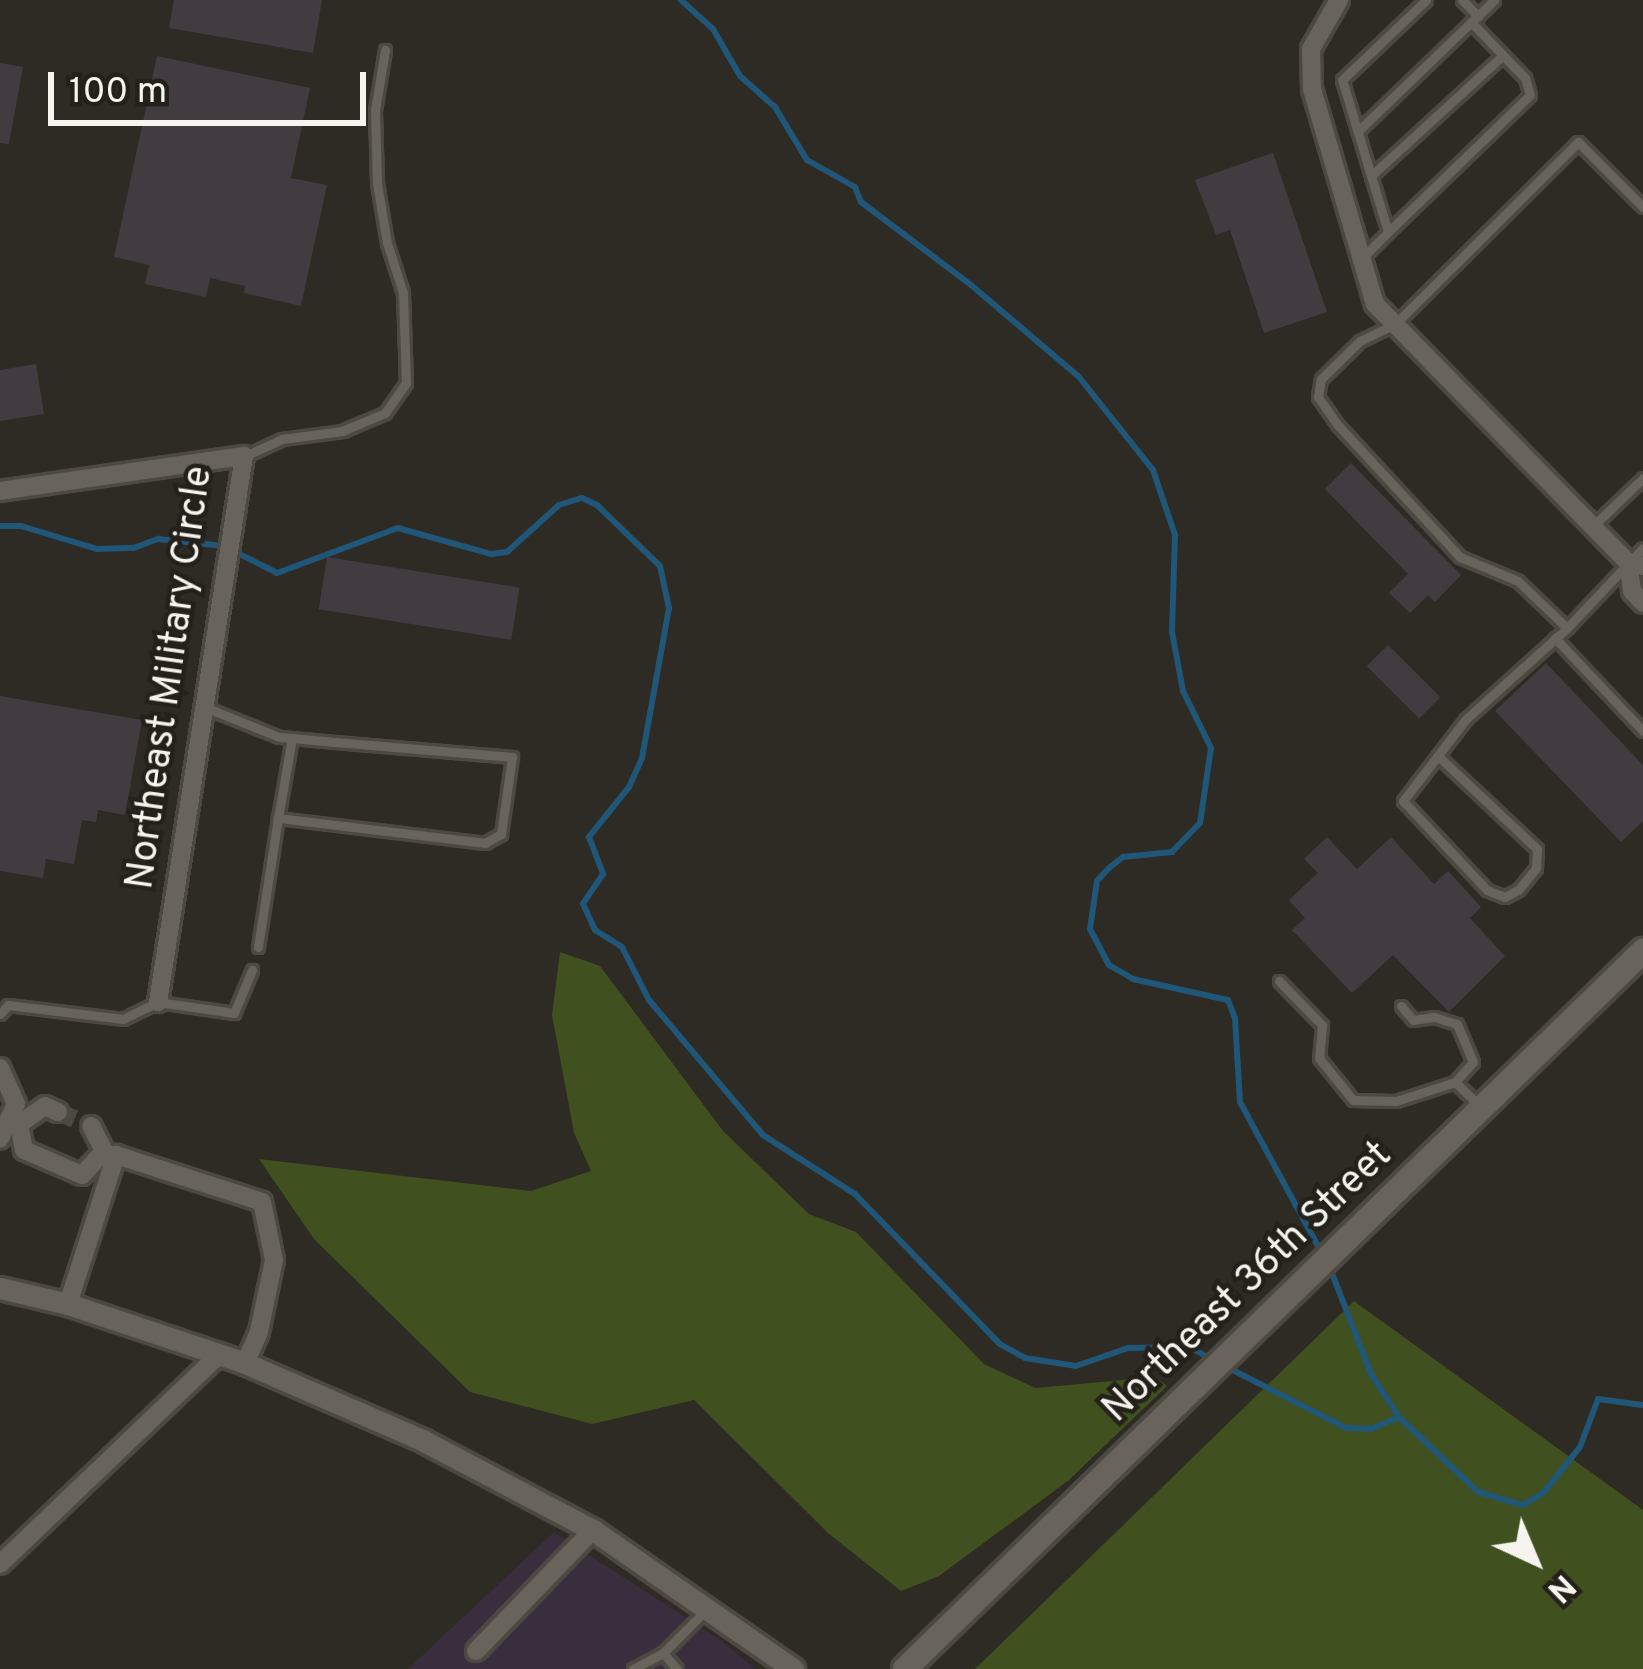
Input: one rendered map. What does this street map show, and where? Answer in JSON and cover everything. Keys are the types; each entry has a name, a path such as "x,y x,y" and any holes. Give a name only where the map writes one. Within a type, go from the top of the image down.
{"main road":[{"name":"Northeast 36th Street","path":"905,1669 1643,951"}],"street":[{"path":"1339,0 1311,49 1312,89 1376,304 1636,564 1632,591 1643,603"},
{"name":"Northeast Military Circle","path":"0,491 244,456 158,1002"},
{"path":"0,1068 14,1088 15,1122 24,1150 82,1174 110,1153"},
{"path":"0,1138 15,1122 45,1106 58,1112"},
{"path":"91,1126 110,1153 262,1202 274,1260 259,1332 245,1363"},
{"path":"68,1304 110,1153"},
{"path":"0,1288 68,1304 245,1363 424,1441 593,1530 793,1669"},
{"path":"0,1564 220,1354"},
{"path":"476,1651 593,1530"}],"lane":[{"path":"1388,232 1342,80 1426,0"},
{"path":"1362,258 1530,95 1525,78 1462,0"},
{"path":"1358,131 1494,0"},
{"path":"244,456 282,439 342,431 385,413 406,383 403,293 387,243 377,183 374,110 386,50"},
{"path":"1371,176 1503,56"},
{"path":"1567,628 1518,581 1460,557 1318,398 1321,379 1347,353 1395,324 1578,142 1643,207"},
{"path":"1593,526 1643,478"},
{"path":"1438,756 1537,849 1536,868 1518,890 1505,897 1487,890 1403,801 1466,719 1636,564 1643,548"},
{"path":"1555,638 1643,731"},
{"path":"204,706 292,738 512,758 501,834 485,843 278,818"},
{"path":"258,947 292,738"},
{"path":"0,1014 8,1005 123,1019 158,1002 234,1013 252,970"},
{"path":"1279,980 1322,1025 1319,1058 1353,1100 1396,1101 1455,1082 1473,1062 1457,1024 1434,1017 1413,1020 1401,1006"},
{"path":"1455,1082 1481,1108"},
{"path":"633,1669 662,1653 707,1609"},
{"path":"662,1653 677,1669"}],"shaded area":[{"path":"554,1532 722,1641 755,1669 408,1669"}],"green space":[{"path":"560,952 600,966 723,1131 809,1214 856,1232 984,1364 1035,1388 1123,1380 1147,1370 1167,1386 1069,1480 939,1576 901,1591 828,1533 694,1400 592,1424 470,1392 314,1239 259,1159 531,1191 591,1171 574,1133 552,1015"},
{"path":"1354,1301 1643,1510 1643,1669 975,1669"}],"building":[{"path":"174,0 322,0 313,53 169,28"},
{"path":"157,56 310,88 291,178 327,185 301,306 244,293 245,286 210,278 206,297 145,284 149,265 114,257"},
{"path":"0,63 23,67 9,144 0,143"},
{"path":"1273,153 1327,312 1264,333 1230,230 1216,235 1195,180"},
{"path":"36,364 44,414 0,421 0,370"},
{"path":"1351,463 1461,575 1435,602 1428,595 1410,613 1389,593 1408,574 1325,489"},
{"path":"327,557 520,588 511,640 319,609"},
{"path":"1388,645 1440,697 1419,719 1367,666"},
{"path":"1546,663 1643,765 1643,821 1621,842 1495,711"},
{"path":"0,696 142,720 125,815 98,810 96,822 82,820 74,864 46,859 43,878 0,871"},
{"path":"1327,837 1357,869 1391,837 1434,884 1448,871 1481,907 1470,918 1505,956 1449,1012 1393,955 1352,993 1292,930 1305,918 1289,900 1318,873 1304,859"}],"waterway":[{"path":"681,0 713,29 740,76 775,107 807,160 855,187 861,202 971,285 1079,377 1153,470 1175,535 1172,632 1183,691 1211,748 1200,823 1172,852 1123,857 1109,868 1097,881 1090,929 1109,965 1133,979 1228,1000 1235,1018 1240,1102 1321,1252"},
{"path":"0,526 21,526 97,549 134,548 158,539 224,546 277,573 398,528 491,554 507,552 559,505 582,498 597,505 660,566 669,608 642,758 629,787 589,837 603,874 583,904 595,930 622,947 649,1000 763,1135 855,1194 1000,1344 1025,1358 1076,1366 1128,1348 1190,1347 1211,1359"},
{"path":"1328,1263 1371,1374 1399,1417 1478,1492 1523,1505 1543,1493 1580,1447 1598,1399 1643,1405"},
{"path":"1223,1365 1346,1428 1371,1429 1399,1417"}],"tunnel":[{"path":"58,1112 91,1126"}]}
